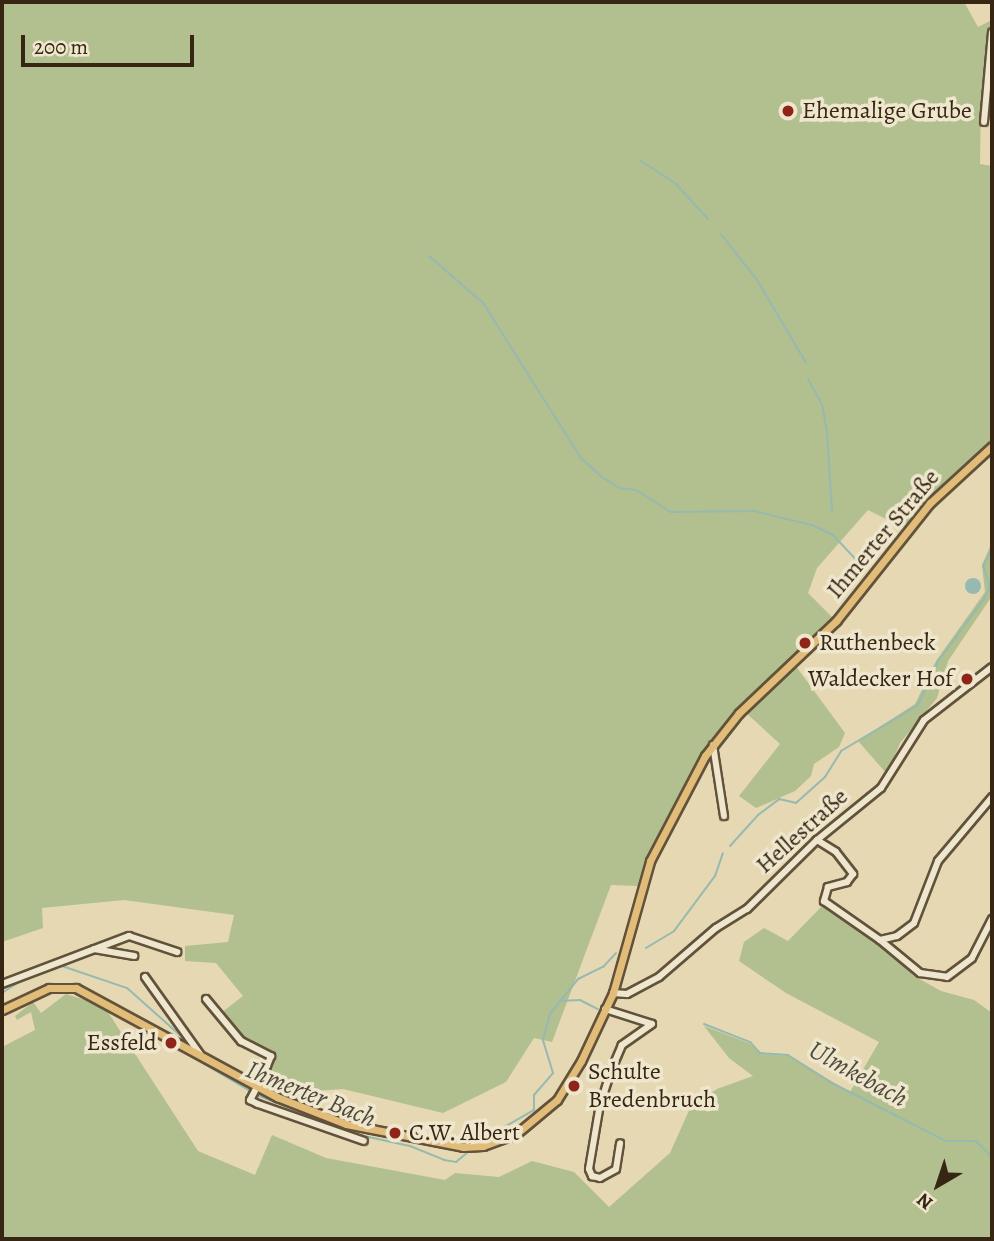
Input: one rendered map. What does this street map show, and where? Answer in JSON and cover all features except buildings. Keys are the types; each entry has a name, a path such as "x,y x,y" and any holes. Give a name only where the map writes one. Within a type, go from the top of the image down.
{"main road":[{"name":"Ihmerter Straße","path":"2,1010 36,993 70,987 91,993 257,1087 368,1131 450,1147 483,1146 529,1126 557,1100 613,993 650,861 713,745 751,700 836,621 930,503 992,446"}],"street":[{"path":"984,122 992,32"},
{"name":"Hellestraße","path":"613,993 632,992 679,964 716,928 747,909 817,840 881,788 924,720 992,667"},
{"path":"713,745 724,816"},
{"path":"880,940 911,928 938,861 992,797"},
{"path":"817,840 836,852 853,874 847,881 828,887 824,901 880,940 920,973 947,977 972,958 992,919"},
{"path":"2,984 129,936 177,952"},
{"path":"94,949 134,957"},
{"path":"145,977 200,1055"},
{"path":"206,999 241,1041 271,1056 246,1080"},
{"path":"605,1009 652,1024 622,1045 612,1068 600,1104 589,1169 592,1176 600,1178 616,1169 620,1143"},
{"path":"257,1087 252,1097 258,1104 364,1141"}],"green space":[{"path":"2,2 964,2 978,27 992,20 981,97 980,164 992,166 992,441 904,528 868,510 817,568 808,593 834,619 716,738 696,765 638,886 611,885 552,1042 534,1038 506,1082 443,1113 343,1089 315,1091 291,1102 247,1080 272,1059 247,1044 221,1013 243,996 216,963 185,961 185,946 228,942 234,915 124,900 42,908 43,928 2,942"},
{"path":"992,542 992,596 948,661 937,698 900,743 887,774 858,741 915,704 936,661 985,592 982,565"},
{"path":"795,665 845,733 839,747 814,764 811,776 795,791 756,808 739,796 780,744 744,711"},
{"path":"823,905 870,934 914,976 941,991 974,1000 992,1013 992,1239 2,1239 2,1047 35,1030 31,1012 17,1020 15,1016 33,1002 41,1013 66,994 104,1006 198,1151 255,1175 272,1135 326,1158 445,1180 455,1173 499,1177 532,1161 574,1172 609,1207 670,1153 691,1106 717,1089 753,1076 729,1058 704,1026 749,1043 761,1054 788,1056 850,1092 879,1042 786,993 739,961 744,942 764,928 788,941"}],"water":[{"path":"970,578 976,578 981,586 979,592 970,594 965,589 965,583"}],"waterway":[{"path":"641,161 675,183 708,219"},
{"path":"721,234 757,280 806,363"},
{"path":"429,256 483,303 581,458 602,477 619,488 636,490 671,512 754,511 812,525 833,535 856,560"},
{"path":"808,379 822,404 827,432 832,511"},
{"name":"Ihmerter Bach","path":"730,846 758,815 779,799 796,803 825,777 841,751 918,705 938,661 990,587 983,566 992,549"},
{"name":"Ihmerter Bach","path":"646,948 674,931 715,876 723,853"},
{"name":"Ihmerter Bach","path":"480,1141 534,1110 534,1095 553,1073 543,1040 550,1014 578,979 603,967 616,953"},
{"name":"Ihmerter Bach","path":"59,965 127,988 180,1035"},
{"path":"2,993 25,978"},
{"path":"560,1001 580,1000 598,1009"},
{"name":"Ulmkebach","path":"704,1024 750,1042 760,1053 788,1055 832,1083 946,1141 976,1141 992,1157"},
{"name":"Ihmerter Bach","path":"184,1052 252,1092"},
{"name":"Ihmerter Bach","path":"257,1095 355,1134 410,1146 444,1160 456,1162 468,1152"}],"place":[{"name":"Ehemalige Grube","path":"788,111"},
{"name":"Ruthenbeck","path":"805,643"},
{"name":"Waldecker Hof","path":"967,679"},
{"name":"Essfeld","path":"171,1043"},
{"name":"Schulte Bredenbruch","path":"574,1086"},
{"name":"C.W. Albert","path":"395,1133"}]}
